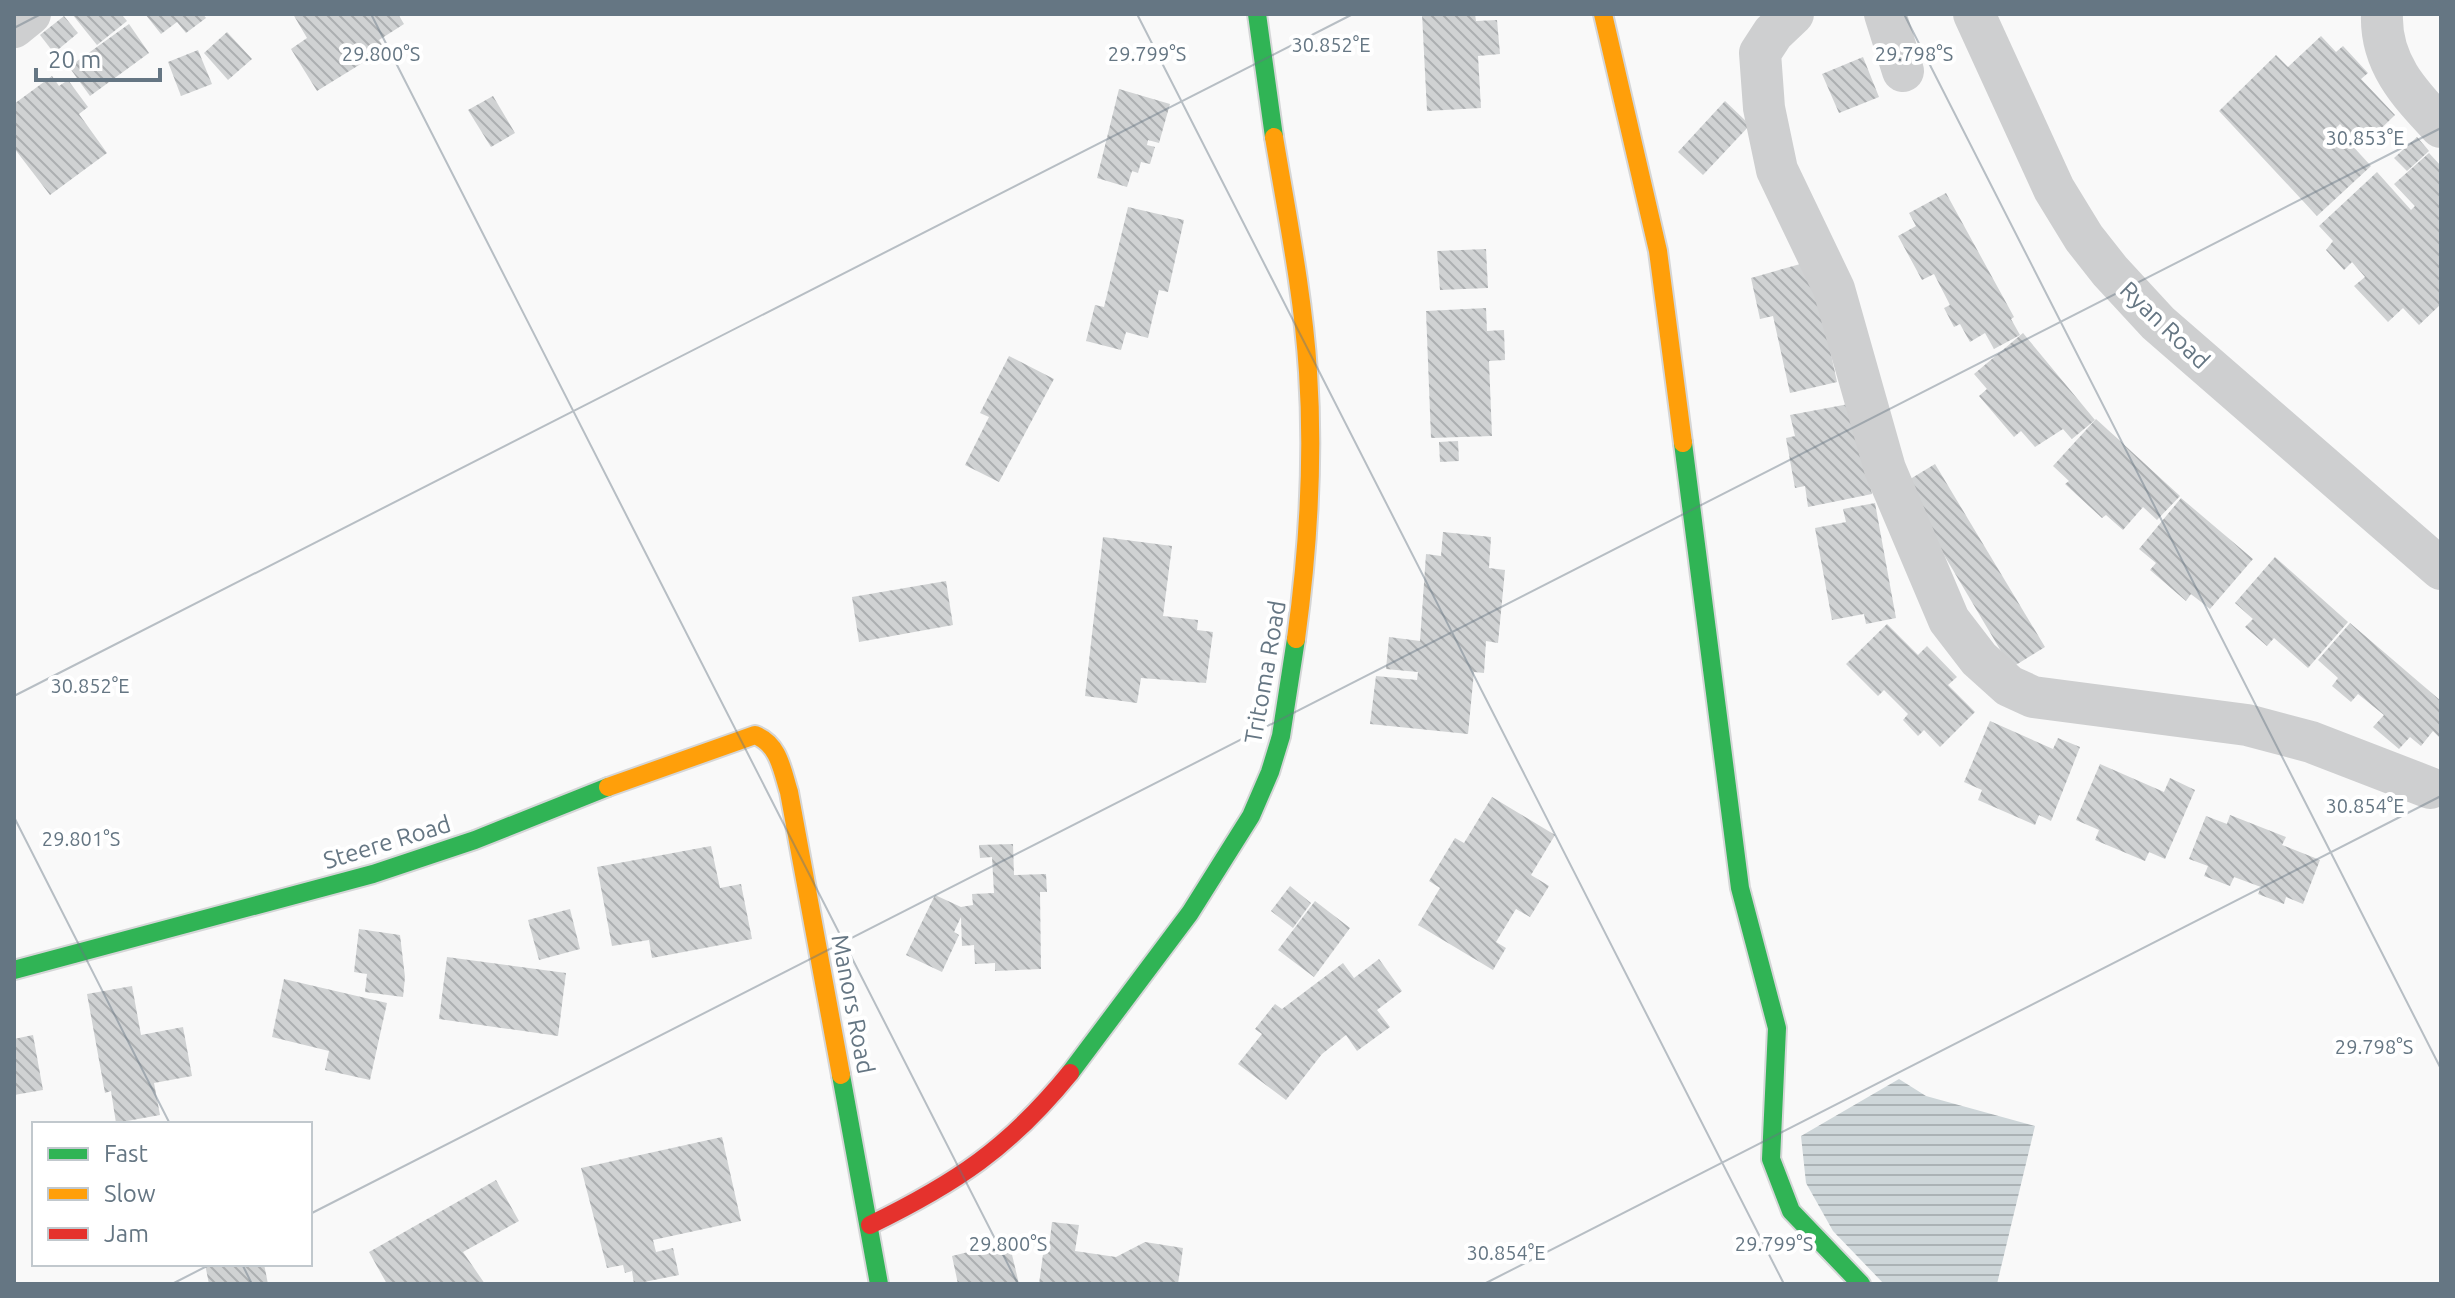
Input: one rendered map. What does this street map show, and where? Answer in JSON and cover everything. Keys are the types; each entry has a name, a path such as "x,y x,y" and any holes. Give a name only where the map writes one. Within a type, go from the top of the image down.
{"street":[{"path":"14,27 30,14"},
{"name":"Tritoma Road","path":"870,1225 973,1169 1047,1099 1106,1028 1221,867 1243,832 1265,786 1283,730 1302,601 1311,456 1305,332 1257,14"},
{"path":"1603,14 1658,251 1740,888 1777,1028 1771,1159 1791,1211 1861,1284"},
{"path":"1793,14 1773,33 1760,53 1764,108 1777,170 1834,289 1885,469 1949,620 1979,659 2009,686 2033,697 2247,725 2311,742 2430,788"},
{"path":"1885,14 1903,71"},
{"name":"Ryan Road","path":"1974,14 2054,189 2084,238 2110,271 2158,323 2441,569"},
{"path":"2382,14 2386,48 2400,83 2441,127"},
{"name":"Steere Road","path":"14,970 373,874 475,840 692,756 755,735 766,739"},
{"name":"Manors Road","path":"766,739 776,751 789,792 879,1284"}],"shaded area":[{"path":"1899,1079 1926,1096 2035,1126 1997,1284 1884,1284 1833,1231 1806,1183 1801,1136"}],"building":[{"path":"72,14 121,14 127,21 97,45"},
{"path":"145,14 203,14 206,18 186,33 177,22 161,34"},
{"path":"293,14 398,14 404,24 379,40 385,49 317,91 291,49 307,38"},
{"path":"1422,14 1475,14 1476,21 1497,20 1500,54 1478,56 1481,108 1427,111"},
{"path":"64,16 78,33 54,53 40,35"},
{"path":"129,24 149,53 90,96 69,67"},
{"path":"227,32 252,59 228,80 204,53"},
{"path":"2321,36 2336,52 2343,46 2368,73 2361,79 2395,115 2362,147 2340,124 2336,128 2371,166 2317,216 2219,111 2276,55 2288,67"},
{"path":"198,50 212,84 181,96 168,62"},
{"path":"1863,57 1879,97 1839,113 1822,74"},
{"path":"52,76 59,86 68,80 88,107 79,114 107,153 50,195 14,148 14,104"},
{"path":"1119,89 1170,104 1159,143 1148,140 1147,145 1155,147 1150,164 1141,162 1138,173 1132,171 1127,187 1097,178"},
{"path":"493,96 515,133 491,147 468,110"},
{"path":"1725,101 1750,125 1703,175 1678,152"},
{"path":"2417,137 2429,151 2407,171 2394,158"},
{"path":"2429,153 2441,166 2441,304 2419,325 2403,308 2388,322 2354,286 2365,277 2352,262 2344,270 2326,250 2333,241 2319,226 2377,172 2411,210 2415,206 2394,184"},
{"path":"1946,193 2014,317 2011,319 2020,335 1994,349 1985,333 1970,342 1960,324 1954,327 1944,308 1950,305 1934,274 1922,280 1898,236 1916,226 1909,213"},
{"path":"1128,207 1184,220 1168,292 1159,290 1148,338 1126,332 1121,350 1086,341 1095,305 1104,307"},
{"path":"1486,249 1488,288 1440,290 1437,251"},
{"path":"1811,261 1837,382 1790,393 1773,316 1760,319 1751,278"},
{"path":"1486,308 1487,331 1504,330 1505,360 1489,361 1492,436 1431,438 1426,311"},
{"path":"2023,333 2095,420 2072,439 2063,429 2035,447 2021,431 2014,437 1979,396 1987,389 1974,374"},
{"path":"1009,356 1054,379 999,482 965,465 989,417 980,413"},
{"path":"1854,403 1872,494 1808,507 1805,486 1795,488 1786,438 1795,436 1790,415"},
{"path":"2096,419 2180,496 2157,520 2143,507 2123,530 2106,515 2102,518 2065,484 2069,481 2053,466"},
{"path":"1458,441 1459,461 1440,462 1439,442"},
{"path":"1935,464 2045,647 2011,668 1902,484"},
{"path":"2181,498 2253,559 2210,609 2191,594 2186,601 2150,570 2156,563 2139,549"},
{"path":"1875,503 1896,618 1866,624 1864,614 1832,620 1815,528 1846,522 1843,509"},
{"path":"1443,532 1491,537 1489,568 1505,570 1498,643 1486,641 1484,673 1474,672 1468,734 1370,724 1376,676 1417,680 1418,672 1386,669 1389,637 1420,641 1426,554 1441,556"},
{"path":"1103,537 1172,546 1163,616 1198,620 1197,630 1213,632 1206,683 1141,678 1137,703 1085,696"},
{"path":"2275,557 2348,622 2308,668 2274,638 2267,646 2245,627 2253,619 2235,603"},
{"path":"946,581 953,625 859,642 852,597"},
{"path":"2350,623 2441,701 2441,739 2433,731 2421,746 2410,737 2399,749 2373,727 2384,715 2358,694 2351,702 2332,686 2338,678 2318,660"},
{"path":"1887,624 1918,655 1927,646 1957,677 1948,685 1975,712 1940,747 1924,730 1918,736 1903,720 1908,714 1884,690 1878,696 1846,664"},
{"path":"1990,721 2053,749 2058,738 2080,747 2051,821 2039,815 2035,825 1978,800 1982,790 1964,782"},
{"path":"2100,764 2164,792 2170,778 2195,790 2165,859 2149,852 2145,861 2095,840 2099,830 2076,820"},
{"path":"1492,797 1555,835 1531,875 1549,886 1530,917 1516,909 1496,942 1506,948 1493,970 1418,925 1440,888 1429,881 1455,838 1464,843"},
{"path":"2230,815 2286,837 2282,845 2320,860 2303,904 2286,897 2284,904 2258,894 2261,887 2234,877 2230,886 2204,876 2208,866 2189,859 2206,816 2227,824"},
{"path":"1013,844 1014,875 1046,874 1047,892 1040,892 1041,969 995,971 995,963 975,964 974,945 962,946 961,917 954,932 959,935 942,972 906,955 935,895 961,907 973,905 972,894 994,893 992,857 980,858 979,845"},
{"path":"711,846 720,888 741,884 752,939 652,958 649,940 612,946 597,867"},
{"path":"1290,886 1311,903 1293,928 1271,911"},
{"path":"1315,901 1350,928 1314,977 1278,950"},
{"path":"570,909 580,949 539,960 528,920"},
{"path":"359,929 400,935 405,977 403,997 365,992 367,974 354,972"},
{"path":"447,957 566,973 558,1036 439,1019"},
{"path":"1379,959 1402,991 1377,1010 1390,1027 1357,1051 1346,1035 1322,1054 1286,1100 1238,1064 1262,1034 1255,1029 1275,1004 1282,1009 1343,963 1354,978"},
{"path":"284,979 387,1003 370,1080 325,1070 329,1051 272,1037"},
{"path":"132,986 141,1035 183,1027 192,1076 154,1083 160,1115 116,1122 111,1091 105,1093 87,994"},
{"path":"33,1035 43,1090 14,1095 14,1039"},
{"path":"722,1137 741,1221 653,1240 656,1252 673,1248 679,1275 634,1284 632,1271 625,1273 623,1265 607,1268 581,1168"},
{"path":"496,1180 519,1221 463,1252 485,1284 387,1284 369,1252"},
{"path":"1052,1222 1079,1225 1075,1251 1116,1257 1145,1242 1183,1248 1178,1284 1039,1284 1044,1247 1049,1248"},
{"path":"1009,1242 1019,1284 958,1284 952,1256"},
{"path":"205,1266 264,1266 268,1284 209,1284"}],"traffic: fast":[{"path":"1257,14 1274,137"},
{"path":"1683,443 1740,888 1777,1028 1771,1159 1791,1211 1861,1284"},
{"path":"1070,1073 1190,913 1251,816 1281,736 1296,639"},
{"path":"14,970 373,874 475,840 608,787"},
{"path":"841,1075 879,1284"}],"traffic: slow":[{"path":"1603,14 1658,251 1683,443"},
{"path":"1274,137 1302,313 1310,406 1309,506 1296,639"},
{"path":"608,787 755,735 774,751 789,792 841,1075"}],"traffic: jam":[{"path":"870,1225 955,1178 1003,1143 1070,1073"}]}
